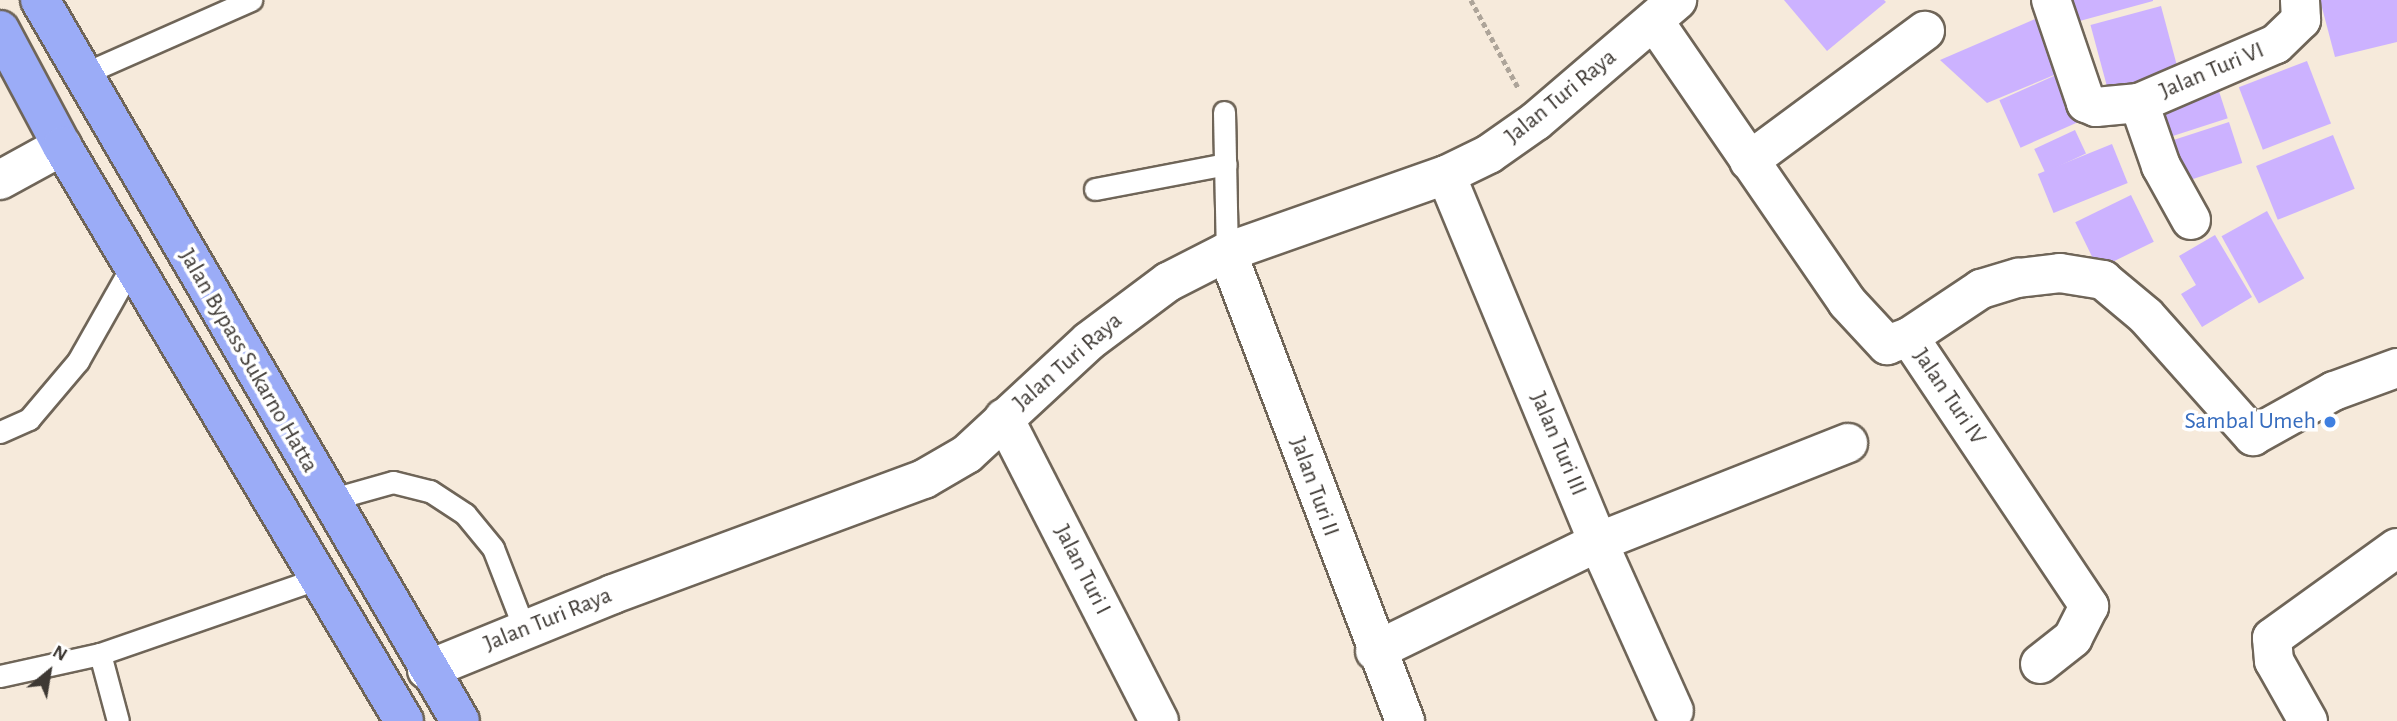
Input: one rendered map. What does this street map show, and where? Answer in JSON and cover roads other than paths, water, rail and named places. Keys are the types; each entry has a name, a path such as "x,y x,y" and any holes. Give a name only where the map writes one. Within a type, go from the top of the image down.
{"highway":[{"name":"Jalan Bypass Sukarno Hatta","path":"40,0 427,670 460,721"},
{"name":"Jalan Bypass Sukarno Hatta","path":"0,30 62,146 134,262 404,721"}],"street":[{"path":"2051,0 2087,103 2096,107 2139,103"},
{"name":"Jalan Turi VI","path":"2191,220 2161,166 2139,103 2276,44 2301,20 2300,0"},
{"name":"Jalan Turi Raya","path":"427,670 524,628 924,479 967,454 1132,305 1227,252 1446,175 1489,154 1536,121 1665,10"},
{"name":"Jalan Turi IV","path":"1665,10 1749,160 1847,302 1882,342 1894,345 1909,337 2089,606 2073,638 2039,664"},
{"path":"1749,160 1925,31"},
{"path":"0,180 62,146"},
{"name":"Jalan Turi III","path":"1446,175 1598,542 1674,711"},
{"name":"Jalan Turi II","path":"1227,252 1375,651 1405,721"},
{"path":"1909,337 1981,289 2018,278 2060,273 2103,280 2146,316 2253,436 2334,391 2397,368"},
{"name":"Jalan Turi I","path":"1004,418 1159,721"},
{"path":"1375,651 1598,542 1848,443"},
{"path":"2308,721 2274,661 2272,638 2397,548"}],"lane":[{"path":"81,75 251,0"},
{"path":"1224,111 1226,164 1223,210 1227,252"},
{"path":"1095,189 1226,164"},
{"path":"0,432 29,419 78,361 134,262"},
{"path":"329,500 393,482 429,491 465,513 493,548 524,628"},
{"path":"0,676 100,654 318,578"},
{"path":"100,654 118,721"}],"place":[{"name":"Sambal Umeh","path":"2330,422"}]}
